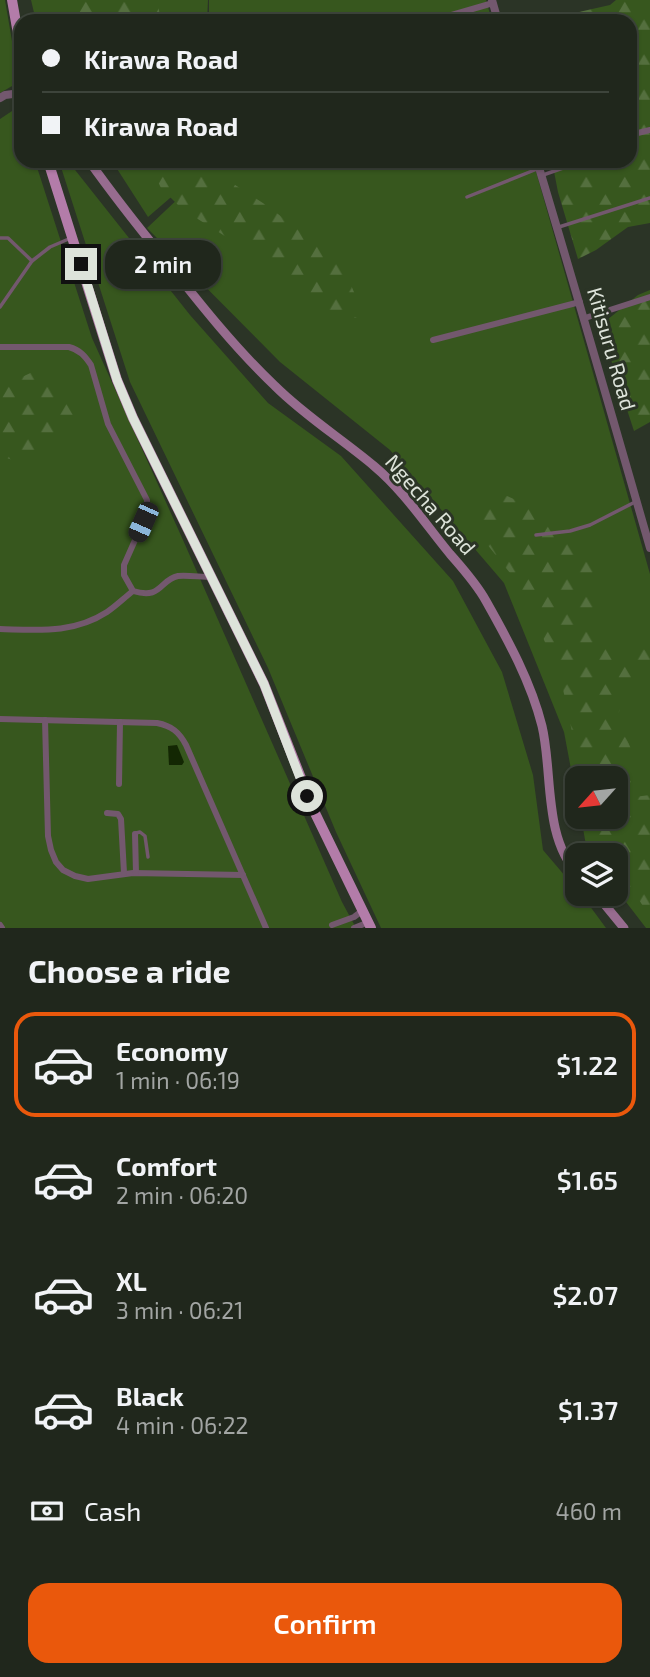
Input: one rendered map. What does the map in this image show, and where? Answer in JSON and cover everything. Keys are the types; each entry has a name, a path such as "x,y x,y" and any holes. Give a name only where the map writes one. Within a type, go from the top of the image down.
{"main road":[{"path":"50,168 127,405 264,684 314,811 370,925"},
{"name":"Ngecha Road","path":"94,168 127,214 241,351 277,388 388,478 473,581 509,645 533,698 546,747 551,801 558,836 565,855"},
{"path":"606,906 624,928"}],"street":[{"path":"452,14 492,1"},
{"name":"Kitisuru Road","path":"539,168 650,548"},
{"path":"585,318 650,297"},
{"path":"433,340 580,302"},
{"path":"0,347 69,347 77,349 91,365 108,424 147,500 147,513 124,565 124,575 133,591 146,594 158,591 178,576 211,577"},
{"path":"0,629 71,628 107,612 133,591"},
{"path":"0,719 163,724 173,728 182,737 267,928"},
{"path":"45,720 48,836 51,850 63,870 88,879 124,873 243,875"},
{"path":"120,722 120,784"},
{"path":"107,813 120,816 124,873"},
{"path":"135,834 136,873"},
{"path":"332,925 362,911"},
{"path":"354,928 370,925"}],"lane":[{"path":"467,197 539,168"},
{"path":"556,228 650,198"},
{"path":"0,307 32,261 50,247 72,237"},
{"path":"0,239 8,238 32,261"},
{"path":"536,536 590,525 637,501"},
{"path":"135,834 140,832 145,836 148,857"}],"green space":[{"path":"0,0 5,0 14,53 14,85 0,93"},
{"path":"31,0 208,0 207,14 34,14"},
{"path":"78,0 157,0 160,14 80,14 76,3"},
{"path":"209,0 486,0 490,14 209,14"},
{"path":"616,0 650,0 650,223 628,227 596,250 578,259 553,168 637,168 637,14 570,14 610,5"},
{"path":"14,110 14,168 37,168 92,338 342,902 356,928 0,928 0,119"},
{"path":"61,168 74,168 190,315 268,403 341,456 453,581 502,672 533,775 543,850 565,876 565,906 590,906 606,928 381,928 336,832 268,668 130,382"},
{"path":"116,168 205,168 148,217"},
{"path":"151,168 211,168 269,207 342,264 365,318 339,318 277,269 182,209 161,188"},
{"path":"211,168 535,168 650,574 650,928 646,928 628,905 628,843 586,843 583,830 628,830 628,766 570,766 564,732 504,583 390,450 280,362 147,228"},
{"path":"650,290 650,422 634,431 602,324 638,295"},
{"path":"39,369 72,404 75,430 41,440 29,465 0,456 0,392 9,383"},
{"path":"507,496 542,511 600,563 595,643 639,644 650,655 650,680 627,686 618,715 634,757 634,797 650,795 650,917 628,883 628,843 602,843 596,830 628,830 628,766 579,766 560,675 518,583 459,509"}],"shaded area":[{"path":"177,745 184,762 182,765 169,765 168,746"}],"route":[{"path":"81,264 117,380 133,418 264,684 307,796"}]}
